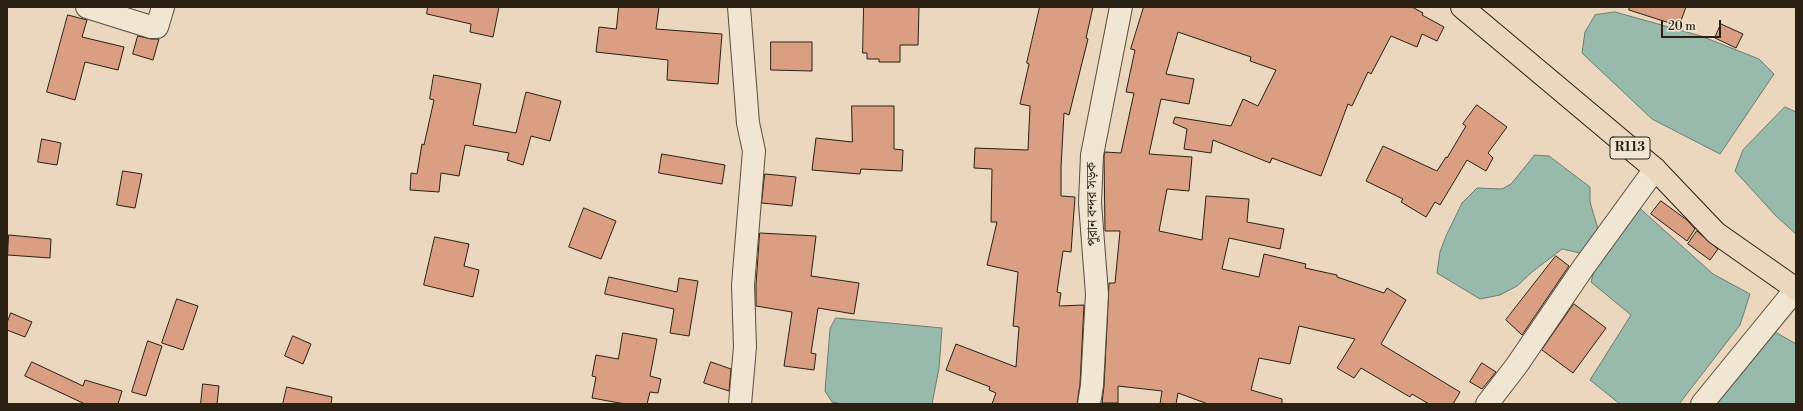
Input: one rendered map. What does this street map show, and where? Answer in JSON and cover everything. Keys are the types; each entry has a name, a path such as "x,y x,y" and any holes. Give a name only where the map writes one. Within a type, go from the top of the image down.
{"main road":[{"name":"R113","path":"1462,7 1655,169 1716,233 1796,289"}],"street":[{"path":"87,7 151,28 157,27 163,7"},
{"path":"740,7 748,123 754,151 743,285 745,347 740,404"},
{"name":"পুরান বন্দর সড়ক","path":"1089,404 1092,385 1096,294 1090,204 1092,154 1121,7"},
{"path":"1487,404 1517,366 1582,268 1655,169"},
{"path":"1702,404 1796,289"}],"shaded area":[{"path":"1615,12 1701,36 1759,59 1774,74 1720,154 1652,119 1582,53 1585,32 1595,15"},
{"path":"1785,107 1796,112 1796,234 1776,216 1735,171 1743,150"},
{"path":"1535,155 1549,156 1590,187 1590,202 1598,229 1580,253 1562,249 1532,272 1517,286 1500,295 1480,299 1437,273 1440,252 1446,236 1462,203 1477,188 1502,189 1511,184"},
{"path":"1635,204 1713,274 1750,294 1740,325 1679,404 1620,404 1590,380 1631,315 1591,282 1601,247"},
{"path":"836,318 942,328 939,368 932,404 843,404 832,402 825,391 830,329"},
{"path":"1777,333 1796,344 1796,404 1701,404 1764,335"}],"building":[{"path":"428,7 499,7 493,37 470,32 471,24 427,14"},
{"path":"619,7 659,7 656,29 722,34 718,84 667,80 668,60 596,52 599,27 616,29"},
{"path":"864,7 919,7 918,45 900,45 900,62 879,62 879,59 867,59 867,53 863,53"},
{"path":"1040,7 1093,7 1086,38 1088,39 1069,115 1064,113 1061,167 1061,196 1075,197 1071,252 1063,251 1057,292 1061,293 1059,306 1084,305 1080,384 1077,404 992,404 996,393 989,390 990,387 946,370 956,344 1016,367 1019,327 1013,326 1018,272 987,265 997,222 991,222 992,169 974,168 975,148 1028,150 1030,106 1020,104 1029,64 1027,63"},
{"path":"1144,7 1412,7 1423,13 1422,15 1444,27 1437,41 1422,34 1417,47 1391,36 1371,74 1368,72 1352,106 1348,104 1321,176 1272,158 1270,163 1213,140 1211,153 1184,149 1187,129 1173,123 1175,117 1231,126 1243,99 1258,106 1276,70 1250,61 1251,57 1178,32 1166,74 1194,79 1189,104 1161,99 1149,154 1192,157 1189,191 1167,189 1159,231 1202,240 1206,196 1249,199 1247,222 1284,229 1280,249 1229,238 1222,269 1259,277 1264,254 1306,264 1305,268 1337,275 1337,277 1384,293 1387,288 1406,300 1381,344 1460,392 1453,404 1429,404 1412,394 1410,397 1361,368 1354,378 1337,368 1355,339 1299,326 1290,364 1259,358 1251,390 1282,399 1282,404 1208,404 1178,393 1176,404 1160,404 1162,391 1118,386 1118,403 1102,403 1109,283 1115,283 1120,231 1105,231 1104,156 1105,152 1121,153 1134,93 1126,92 1135,50 1131,49"},
{"path":"1630,7 1686,7 1679,26 1629,10"},
{"path":"68,15 87,20 82,37 124,47 118,70 85,62 75,100 47,92"},
{"path":"1721,24 1743,34 1736,48 1715,38"},
{"path":"138,36 159,39 153,60 133,54"},
{"path":"771,42 812,42 812,71 771,70"},
{"path":"434,75 481,84 473,125 516,133 526,92 561,101 550,141 531,136 523,165 507,160 509,153 465,145 459,176 441,173 439,192 410,190 411,173 417,174 422,144 424,145 434,100 430,99"},
{"path":"1477,105 1507,127 1488,153 1493,158 1486,171 1467,160 1440,205 1435,202 1426,217 1401,202 1403,199 1366,181 1383,146 1437,171 1446,157 1447,158 1466,126 1463,124"},
{"path":"852,106 894,106 894,149 903,150 902,171 861,169 860,174 812,170 816,138 852,142"},
{"path":"42,139 61,143 57,165 38,162"},
{"path":"662,154 725,165 722,184 659,173"},
{"path":"123,171 142,174 135,208 117,205"},
{"path":"765,174 796,177 792,206 762,203"},
{"path":"1661,201 1687,220 1695,229 1687,241 1651,214"},
{"path":"584,208 616,221 601,259 569,247"},
{"path":"1697,231 1718,249 1710,260 1688,244"},
{"path":"760,233 816,236 811,276 859,283 854,314 818,308 811,353 816,354 814,370 784,366 792,312 756,306"},
{"path":"9,235 51,239 50,258 8,255"},
{"path":"435,237 469,244 464,266 479,270 473,297 424,285"},
{"path":"1556,256 1569,266 1522,335 1506,320"},
{"path":"609,277 677,292 679,278 698,281 689,336 670,333 674,309 605,294"},
{"path":"177,299 198,306 183,350 162,343"},
{"path":"1574,304 1606,328 1573,373 1542,350"},
{"path":"11,313 32,322 25,337 7,330 7,323"},
{"path":"623,333 657,339 650,376 661,379 658,393 650,392 647,404 625,404 592,398 596,377 592,376 596,355 618,359"},
{"path":"293,336 311,344 303,364 285,356"},
{"path":"148,341 162,346 146,396 132,392"},
{"path":"32,362 83,386 85,380 122,391 118,404 85,404 25,376"},
{"path":"711,362 731,369 729,391 704,383"},
{"path":"1482,363 1496,372 1482,389 1470,382"},
{"path":"203,384 219,386 217,404 201,404"},
{"path":"287,387 332,397 331,404 283,404"}]}
